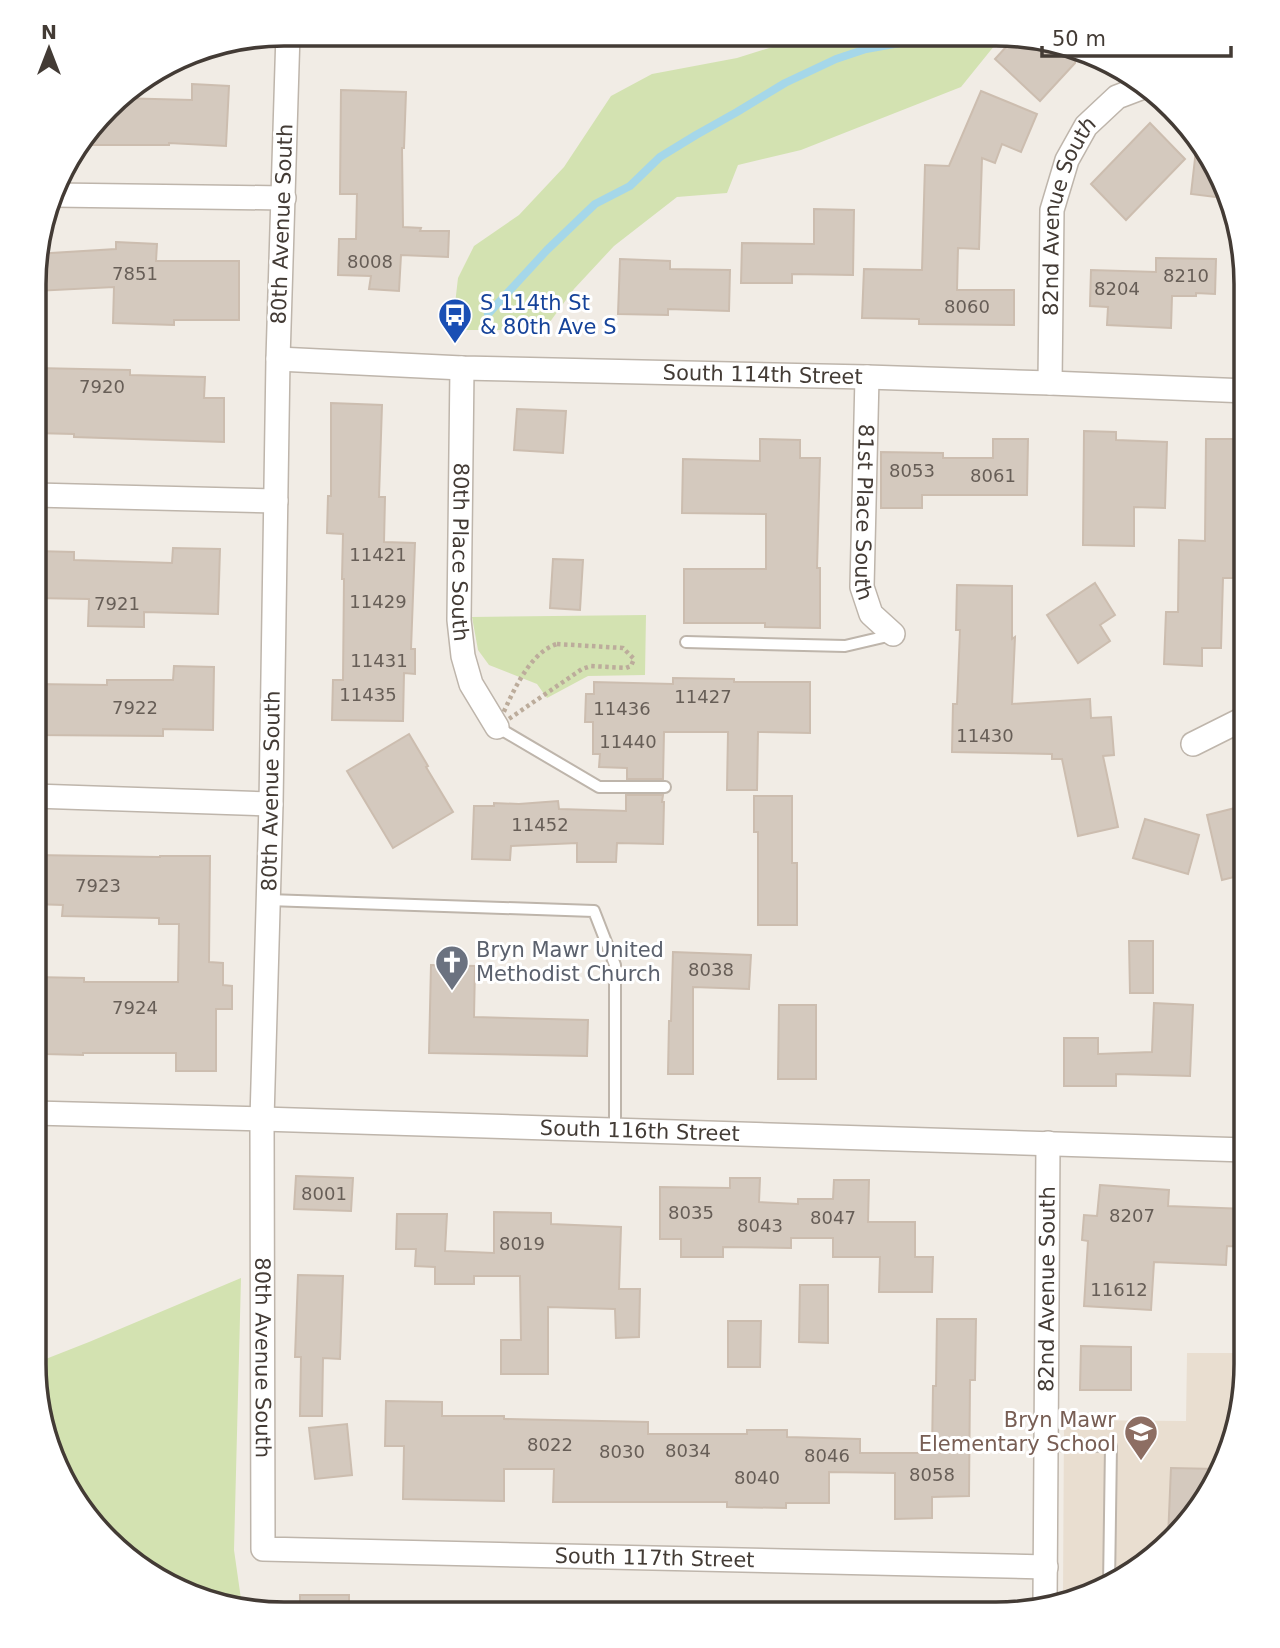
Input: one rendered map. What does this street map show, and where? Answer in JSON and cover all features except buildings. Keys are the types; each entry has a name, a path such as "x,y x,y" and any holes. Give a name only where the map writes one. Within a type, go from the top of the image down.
{"street":[{"name":"80th Avenue South","path":"263,1549 262,1119 271,804 278,359 288,46"},
{"name":"82nd Avenue South","path":"1050,383 1052,209 1067,160 1086,126 1117,97 1135,90"},
{"path":"63,195 284,198"},
{"name":"South 114th Street","path":"278,359 462,368 867,377 1235,391"},
{"name":"80th Place South","path":"462,368 459,620 463,656 471,684 497,727"},
{"name":"81st Place South","path":"867,377 862,587 871,614 893,635"},
{"path":"46,495 276,500"},
{"path":"1193,744 1235,723"},
{"path":"46,796 271,804"},
{"name":"South 116th Street","path":"46,1113 1234,1150"},
{"name":"82nd Avenue South","path":"1045,1597 1048,1143"},
{"name":"South 117th Street","path":"263,1549 1046,1567"}],"lane":[{"path":"686,642 845,646 893,635"},
{"path":"497,727 595,786 665,787"},
{"path":"268,900 594,911 615,965 615,1130"},
{"path":"1047,1445 1111,1446 1109,1574"}],"path":[{"path":"552,645 623,648 634,659 631,666 626,668 591,666 582,669 497,727 522,674 552,645"}],"shaded area":[{"name":"Bryn Mawr Elementary School","path":"1187,1353 1234,1353 1230,1411 1222,1441 1210,1470 1194,1497 1153,1543 1129,1562 1102,1578 1063,1593 1064,1420 1186,1421"}],"green space":[{"path":"776,46 994,46 961,87 801,150 738,165 727,193 677,197 614,246 574,289 544,330 452,330 458,278 474,246 519,215 564,167 611,96 652,74 737,58"},
{"path":"646,615 645,675 588,676 547,698 537,684 489,665 478,650 472,617"},
{"path":"241,1278 234,1550 241,1598 192,1584 164,1571 115,1533 77,1484 54,1426 48,1396 46,1359"}],"waterway":[{"path":"488,314 547,250 595,204 630,186 660,157 785,83 836,59 883,46"}],"place":[{"name":"S 114th St & 80th Ave S","path":"455,345"},
{"name":"Bryn Mawr United Methodist Church","path":"452,992"},
{"name":"Bryn Mawr Elementary School","path":"1141,1462"}]}
